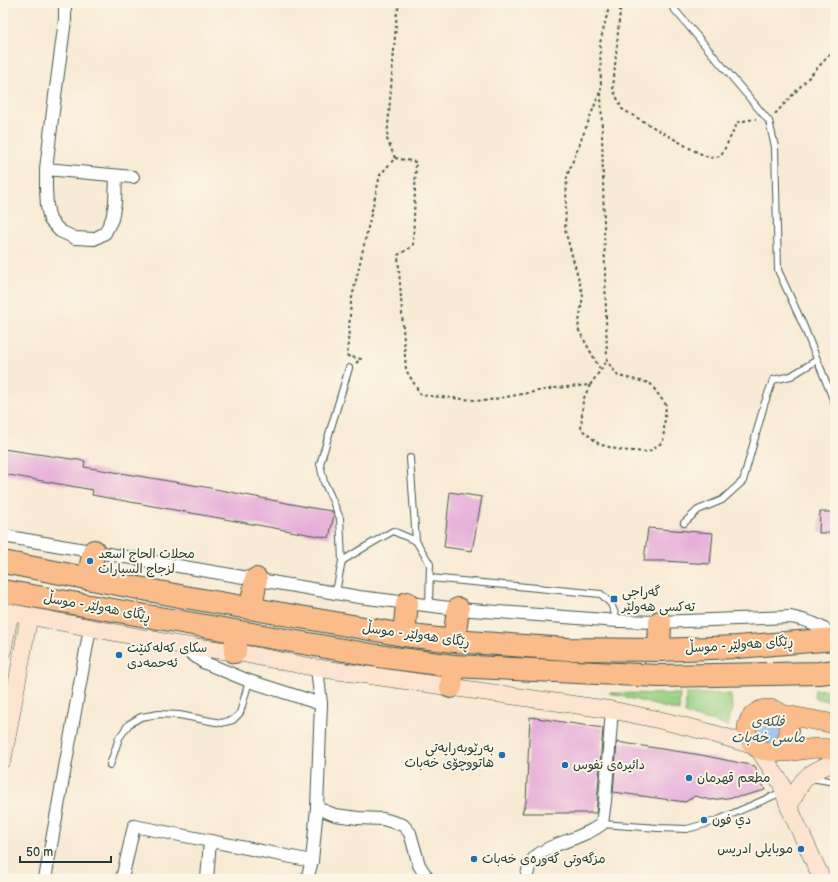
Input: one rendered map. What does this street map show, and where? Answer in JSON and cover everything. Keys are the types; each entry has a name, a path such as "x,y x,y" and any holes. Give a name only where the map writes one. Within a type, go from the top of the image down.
{"highway":[{"path":"88,578 94,551"},
{"name":"ڕێگای هەولێر - موسڵ","path":"3,562 404,635 454,641 568,649 659,650 737,648 830,638"},
{"path":"251,608 256,579"},
{"name":"ڕێگای هەولێر - موسڵ","path":"3,591 236,642 378,656 454,666 659,676 827,672"},
{"path":"404,635 407,603"},
{"path":"454,641 458,610"},
{"path":"659,650 660,622"},
{"path":"827,672 830,638"},
{"path":"451,687 454,666"}],"main road":[{"path":"3,759 11,643 6,612 180,645 236,642 317,668 612,710 708,732 760,748 786,752 815,748 835,750"},
{"path":"11,643 29,616"},
{"path":"822,879 786,800 781,783 760,748 751,742 747,732 747,726 752,716 761,710 766,709 772,709 782,714 835,724"},
{"path":"760,748 780,747 787,739 789,728 788,723 782,714"},
{"path":"786,800 797,791 806,777 835,762"}],"street":[{"path":"66,3 66,20 46,170 46,206 50,220 60,231 75,238 94,239 104,233 112,219 115,204 116,176"},
{"path":"46,170 133,177"},
{"path":"3,536 359,597 458,610 618,621 660,622 791,618 808,621 824,628 830,638"},
{"path":"45,879 90,628"},
{"path":"180,645 203,662 249,682 321,704"},
{"path":"307,879 312,861 317,808 321,704 317,668"},
{"path":"526,879 532,862 539,854 587,833 602,824 612,710"},
{"path":"317,808 335,815 383,819 403,825 410,833 420,865 428,879"},
{"path":"122,879 134,826 312,861"},
{"path":"207,879 210,841"}],"lane":[{"path":"669,3 769,121 776,147 778,270 804,328 835,404"},
{"path":"684,523 698,510 722,500 743,481 764,404 773,380 791,376 817,360"},
{"path":"336,592 342,561 340,518 332,497 324,482 320,464 349,368"},
{"path":"410,458 416,541 430,564 429,606"},
{"path":"342,561 393,532 416,541"},
{"path":"430,578 601,594 611,604 618,621"},
{"path":"110,765 119,738 129,724 141,717 159,714 179,715 221,723 233,720 240,713 249,682"},
{"path":"806,777 835,782"},
{"path":"602,824 687,829 786,800"}],"path":[{"path":"395,158 387,139 397,11 401,3"},
{"path":"607,360 618,376 650,383 666,405 663,442 648,452 619,450 599,444 581,429 583,400 590,384 607,360 600,42 609,7 612,3"},
{"path":"623,3 620,10 613,89 622,109 710,158 721,156 738,122 754,119 769,121 835,48"},
{"path":"601,88 567,176 564,230 583,295 578,329 601,370"},
{"path":"349,368 362,359 347,356 351,302 380,175 395,158"},
{"path":"395,158 416,162 413,246 398,255 406,370 421,395 484,402 555,388 590,384"}],"green space":[{"path":"835,689 835,702 814,698 815,690"},
{"path":"609,693 680,694 679,711"},
{"path":"686,694 731,694 732,711 729,716 728,726 685,714"}],"water":[{"name":"فلکەی ماسی خەبات","path":"767,713 773,713 781,718 784,731 777,741 764,745 755,739 754,723 758,717"}],"building":[{"path":"3,449 85,461 84,467 205,487 332,511 334,515 329,538 92,495 93,490 3,474"},
{"path":"450,492 482,497 472,551 444,547"},
{"path":"820,512 835,512 835,533 819,533"},
{"path":"648,528 713,533 710,564 644,561"},
{"name":"دائیرەی نفوس","path":"530,717 603,728 596,813 522,813 526,802"},
{"name":"مطعم قهرمان","path":"617,742 701,755 755,766 765,790 743,796 710,800 695,796 685,802 613,792"}],"place":[{"name":"محلات الحاج اسعد لزجاج السيارات","path":"90,561"},
{"name":"گەراجی تەکسی هەولێر","path":"614,599"},
{"name":"سکای کەلەکنێت ئەحمەدی","path":"119,655"},
{"name":"به‌رێوبه‌رایه‌تی هاتووچۆی خه‌بات","path":"502,755"},
{"name":"دائیرەی نفوس","path":"565,765"},
{"name":"مطعم قهرمان","path":"689,778"},
{"name":"دي فون","path":"704,820"},
{"name":"موبايلى ادريس","path":"801,849"},
{"name":"مزگەوتى گەورەى خەبات","path":"474,859"}]}
